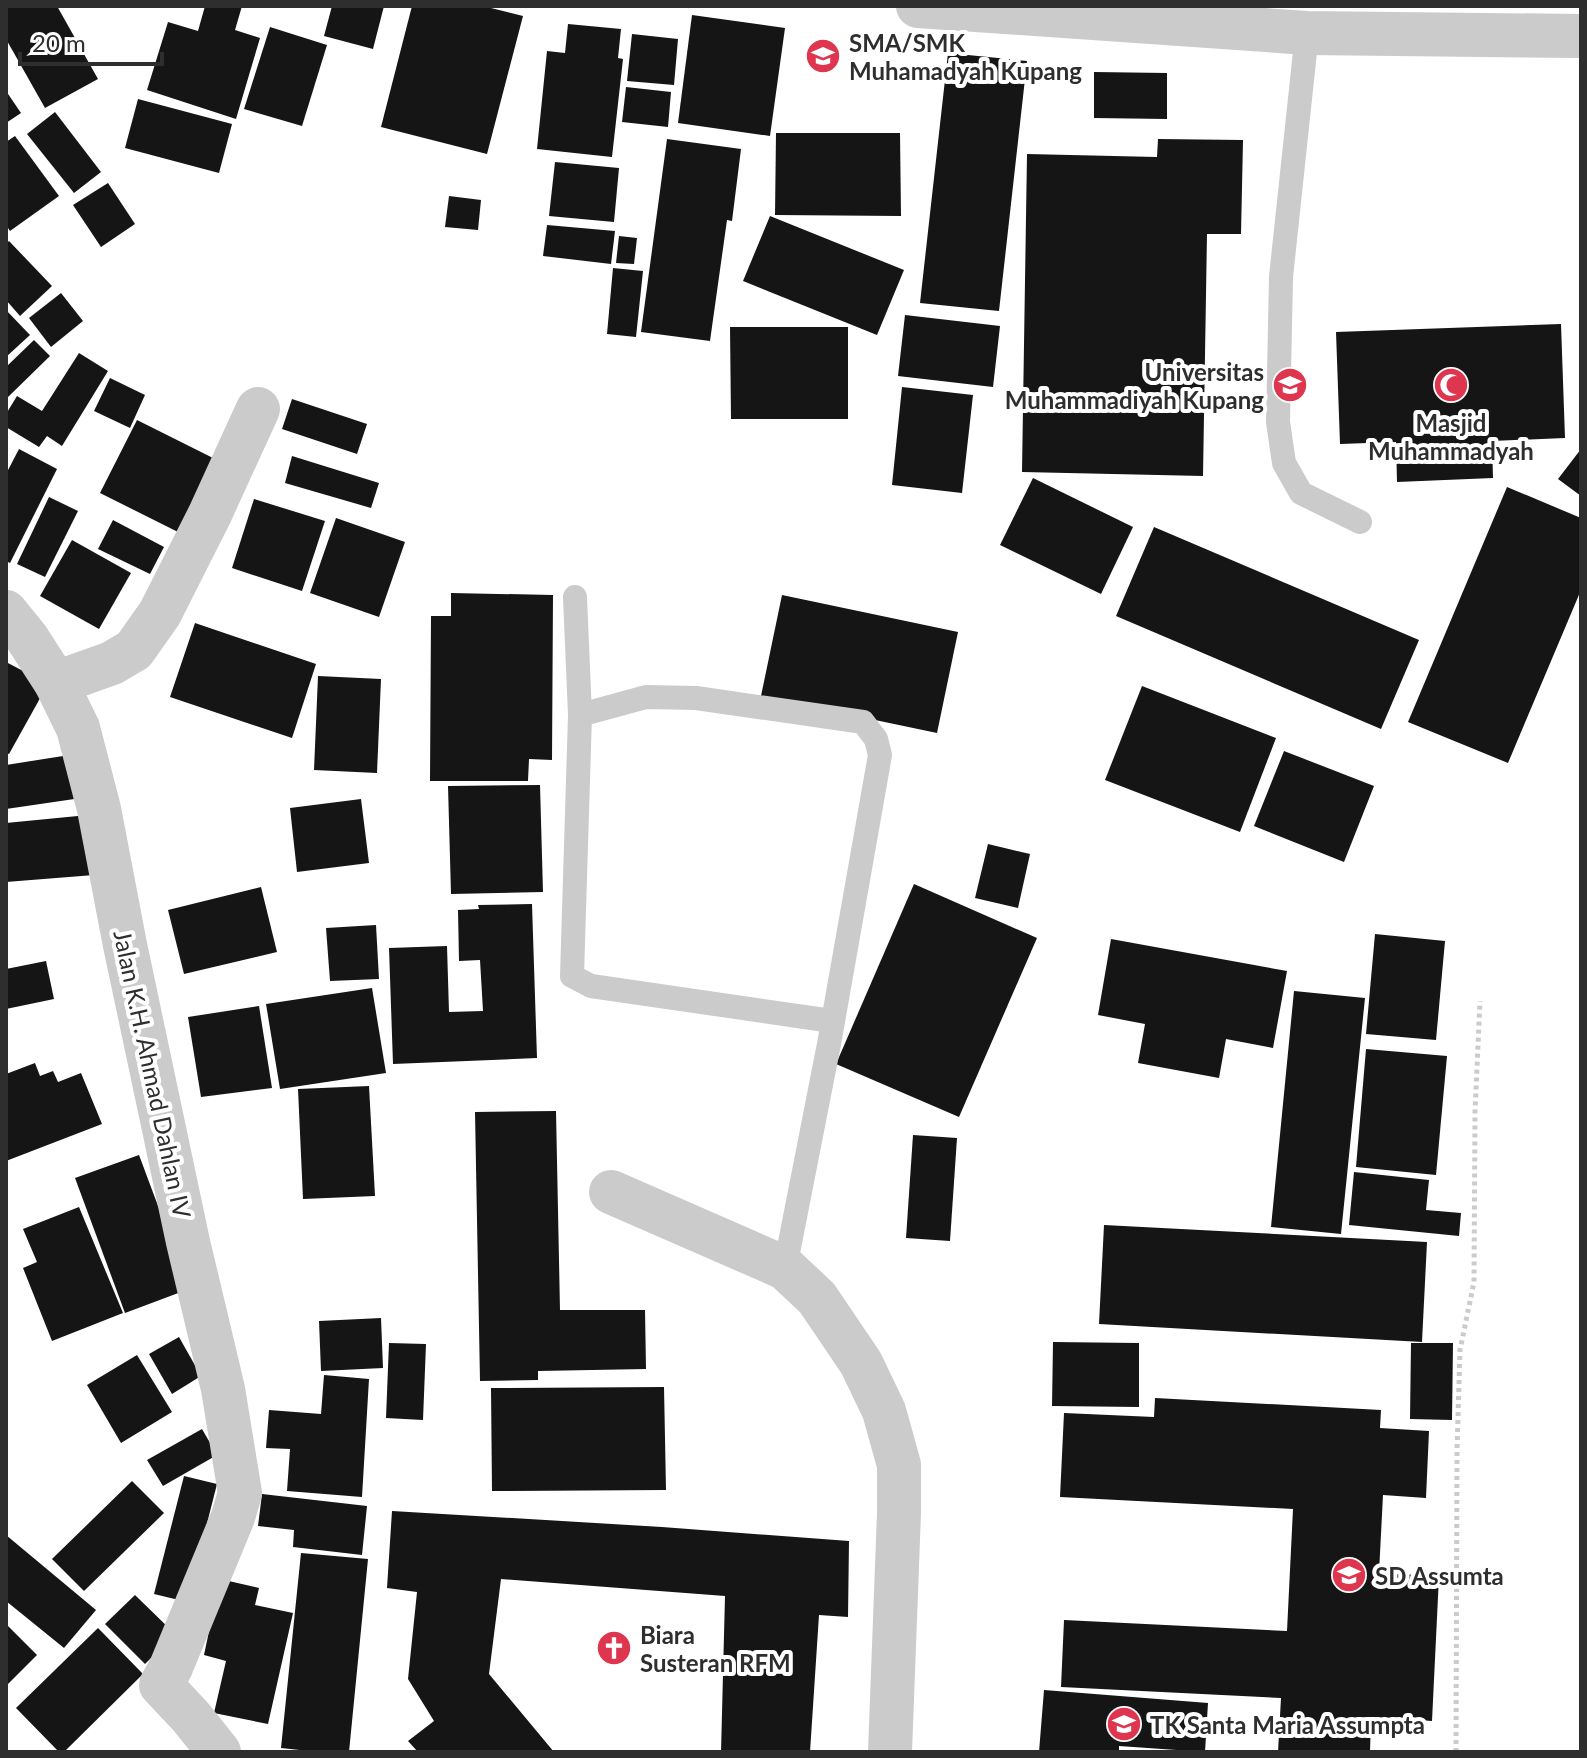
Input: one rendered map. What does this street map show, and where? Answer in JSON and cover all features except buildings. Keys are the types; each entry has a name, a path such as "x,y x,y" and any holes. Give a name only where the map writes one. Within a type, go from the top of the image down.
{"street":[{"path":"918,6 1307,33 1581,36"},
{"path":"56,683 112,663 134,650 160,613 258,409"},
{"name":"Jalan K.H. Ahmad Dahlan IV","path":"6,612 56,683 78,728 99,809 185,1226 223,1389 240,1493 233,1517 161,1685 219,1752"},
{"path":"611,1192 785,1268 817,1298 861,1363 884,1411 899,1465 890,1752"}],"lane":[{"path":"1307,33 1281,277 1278,422 1284,463 1301,493 1360,522"},
{"path":"575,597 580,715 572,976 591,986 832,1021"},
{"path":"580,715 646,697 683,698 863,722 876,739 880,755 785,1268"}],"path":[{"path":"1456,1752 1460,1350 1474,1282 1475,1112 1480,1001"}],"place":[{"name":"SMA/SMK Muhamadyah Kupang","path":"823,56"},
{"name":"Universitas Muhammadiyah Kupang","path":"1290,385"},
{"name":"Masjid Muhammadyah","path":"1451,385"},
{"name":"SD Assumta","path":"1349,1575"},
{"name":"Biara Susteran RFM","path":"614,1648"},
{"name":"TK Santa Maria Assumpta","path":"1124,1724"}]}
